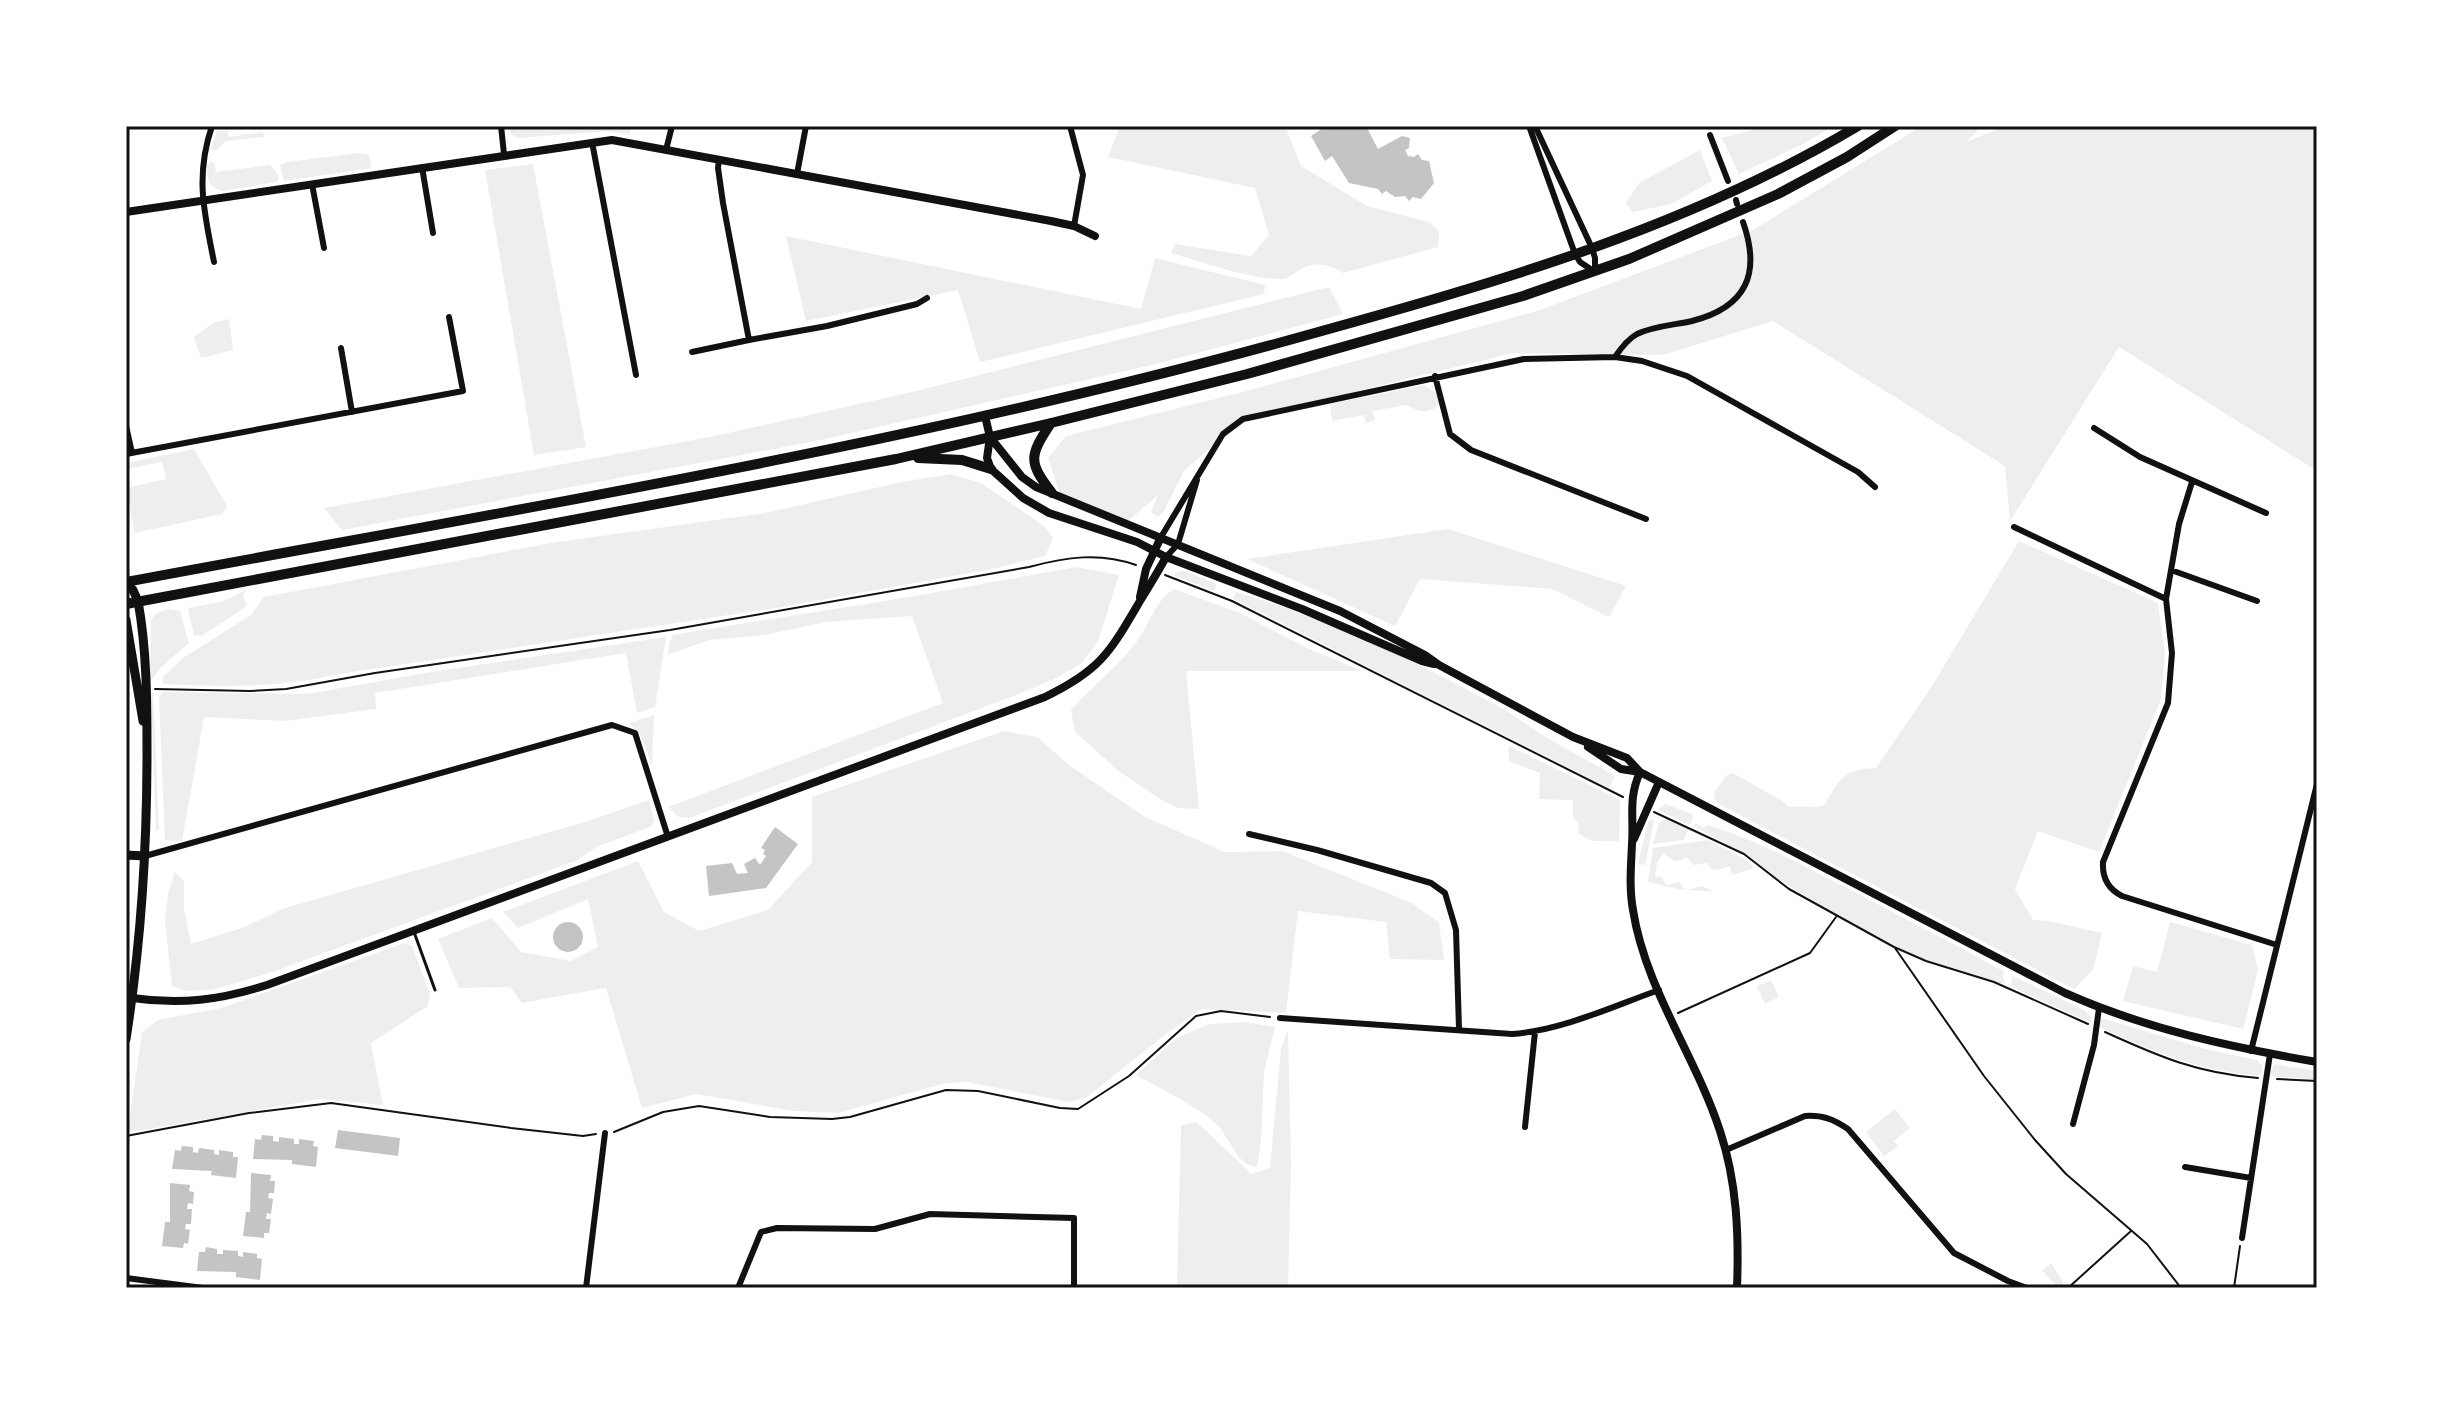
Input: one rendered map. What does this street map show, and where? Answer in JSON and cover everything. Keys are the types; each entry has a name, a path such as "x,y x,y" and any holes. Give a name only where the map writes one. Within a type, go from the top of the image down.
{"main road":[{"path":"127,583 425,529 985,416 1240,354 1443,298 1592,248 1687,211 1806,156 1858,126"},
{"path":"126,604 896,459 1247,374 1523,296 1595,272 1682,238 1810,178 1895,126"},
{"path":"1051,423 1033,456 1034,469 1052,493"},
{"path":"896,459 943,458 979,463 991,469"},
{"path":"126,1039 145,856 147,744 147,689 138,601 127,583"},
{"path":"126,620 147,744"},
{"path":"126,855 145,856"}],"street":[{"path":"212,126 201,168 202,200 214,262"},
{"path":"501,126 504,154"},
{"path":"666,150 672,126"},
{"path":"797,174 806,126"},
{"path":"1070,126 1083,175 1074,226"},
{"path":"1532,126 1592,248 1595,272"},
{"path":"1532,126 1575,254 1580,262 1595,272"},
{"path":"1710,135 1728,181"},
{"path":"126,212 612,140 1074,226 1095,236"},
{"path":"592,142 636,375"},
{"path":"719,159 723,203 749,340"},
{"path":"422,167 433,233"},
{"path":"312,184 324,248"},
{"path":"1615,357 1635,335 1696,320 1732,302 1752,267 1752,251 1743,222"},
{"path":"692,352 827,326 917,304 927,298"},
{"path":"126,426 129,453 463,391 449,317"},
{"path":"341,348 352,412"},
{"path":"1139,603 1146,569 1161,537 1223,434 1243,419 1524,359 1615,357 1642,361 1687,376 1858,472 1875,487"},
{"path":"1435,376 1450,434 1471,450 1646,519"},
{"path":"985,416 990,437 987,458 991,469 1023,498 1049,513 1137,542 1166,557 1302,609 1422,661 1439,665"},
{"path":"2094,428 2140,457 2266,513"},
{"path":"990,437 1022,477 1052,493 1340,611 1573,737 1627,758 1640,772 1989,955 2099,1008 2196,1039 2317,1062"},
{"path":"132,998 170,1003 228,997 414,932 1068,686 1103,660 1123,634 1166,557 1178,544 1201,468"},
{"path":"2192,482 2179,524 2166,599 2172,653 2168,703 2103,862 2105,880 2111,889 2122,896 2277,945"},
{"path":"2014,527 2166,599"},
{"path":"2171,570 2257,601"},
{"path":"145,856 612,725 635,733 668,837"},
{"path":"1640,772 1631,800 1633,913 1642,948 1712,1109 1726,1150 1736,1205 1737,1288"},
{"path":"1632,844 1659,782"},
{"path":"2251,1051 2317,784"},
{"path":"1249,834 1431,883 1445,893 1456,930 1459,1029"},
{"path":"1280,1018 1512,1034 1535,1032 1609,1010 1659,990"},
{"path":"2073,1124 2094,1045 2099,1008"},
{"path":"1525,1127 1535,1032"},
{"path":"2242,1238 2270,1054"},
{"path":"1726,1150 1805,1116 1819,1115 1834,1119 1848,1129 1954,1253 2027,1288"},
{"path":"586,1288 605,1133"},
{"path":"2185,1167 2251,1178"},
{"path":"738,1288 761,1232 777,1228 875,1229 930,1214 1074,1218 1074,1288"},
{"path":"126,1278 203,1288"}],"lane":[{"path":"414,932 435,990"}],"path":[{"path":"147,689 286,689 685,627 1019,569 1063,558 1083,556 1128,562"},
{"path":"1158,573 1232,601 1631,800"},
{"path":"1647,808 1744,854 1775,880 1894,947 1926,961 1994,982 2170,1061 2196,1070 2266,1079 2317,1081"},
{"path":"1671,1016 1810,953 1836,916"},
{"path":"1894,947 1984,1076 2035,1140 2066,1174 2152,1250 2181,1288"},
{"path":"126,1136 249,1113 331,1103 583,1136 615,1132 663,1112 699,1106 770,1117 832,1119 946,1090 978,1091 1078,1109 1129,1076 1196,1016 1221,1011 1280,1018"},
{"path":"2068,1288 2131,1231"},
{"path":"2234,1288 2242,1238"}],"shaded area":[{"path":"510,126 624,126 630,128 630,135 607,131 518,138 511,134"},
{"path":"1120,126 1285,126 1301,166 1367,206 1429,222 1439,231 1438,247 1343,273 1318,264 1301,269 1287,278 1276,279 1247,275 1171,253 1175,244 1251,256 1269,235 1255,188 1108,157"},
{"path":"1767,126 1834,126 1739,174 1722,138"},
{"path":"1922,126 1982,126 1966,142 2006,126 2317,126 2317,471 2119,347 2010,521 2005,466 1773,321 1663,355 1513,353 1243,419 1184,471 1158,517 1151,512 1158,495 1127,522 1061,497 1048,458 1066,436 1243,392 1537,311 1753,230"},
{"path":"217,131 227,131 229,137 263,132 264,137 226,141 217,150 210,150"},
{"path":"1700,150 1712,181 1671,204 1633,212 1626,203 1639,183"},
{"path":"358,153 369,155 371,168 284,181 280,165 287,162"},
{"path":"211,162 216,172 270,165 279,178 277,182 224,191 210,183 206,166"},
{"path":"533,164 586,447 534,455 485,170"},
{"path":"786,236 1141,309 1155,258 1265,285 1264,294 980,362 958,290 806,321"},
{"path":"1329,287 1343,314 1156,364 816,441 342,530 324,508 710,437 908,393"},
{"path":"229,319 233,350 201,358 194,337 213,323"},
{"path":"1424,385 1435,392 1439,403 1428,411 1407,405 1372,411 1375,420 1366,423 1364,415 1332,421 1330,404"},
{"path":"194,449 227,506 222,514 135,533 126,488 166,479 162,462 126,469 126,463"},
{"path":"951,474 981,483 1044,526 1053,538 1045,556 997,568 776,608 291,682 207,686 164,684 162,681 183,658 251,615 264,597 551,543 765,513"},
{"path":"1448,529 1626,586 1609,617 1553,589 1420,579 1395,626 1247,559"},
{"path":"2019,541 2158,603 2165,653 2161,699 2099,852 2038,831 2015,889 2033,920 2102,933 2093,970 2074,989 1721,805 1715,800 1714,792 1727,775 1733,773 1788,807 1820,806 1849,773 1876,768 1932,686"},
{"path":"1076,567 1119,575 1098,641 1082,663 1016,695 689,818 679,817 668,807 943,703 912,616 825,622 765,635 709,640 667,655 672,635"},
{"path":"1185,571 1217,584 1214,591 1173,575"},
{"path":"1174,589 1240,613 1307,648 1363,671 1186,671 1199,809 1178,808 1120,772 1075,732 1071,710 1125,656 1159,604"},
{"path":"247,590 243,595 247,606 203,635 194,636 188,608 220,602"},
{"path":"1236,592 1340,629 1473,693 1615,776 1609,788 1233,599"},
{"path":"169,609 180,611 189,643 161,667 150,682 151,619"},
{"path":"666,637 655,707 637,713 626,653 375,693 376,709 286,721 204,717 182,841 165,840 159,698 163,692 307,694"},
{"path":"153,693 159,830 156,830"},
{"path":"654,715 652,766 641,737 630,723"},
{"path":"1004,731 1037,737 1069,765 1145,817 1225,852 1282,851 1412,903 1439,923 1444,960 1390,959 1386,922 1298,911 1286,1013 1202,1009 1086,1098 1068,1102 967,1082 946,1083 838,1113 794,1111 696,1094 642,1108 606,988 522,1003 510,987 459,988 438,939 492,918 521,952 571,961 598,947 588,899 518,928 503,912 638,861 664,912 699,931 768,910 812,862 812,797"},
{"path":"1509,746 1620,800 1619,841 1593,841 1579,834 1578,822 1573,817 1573,800 1539,799 1540,773 1509,761"},
{"path":"649,800 654,821 650,827 596,847 578,860 275,971 212,990 187,991 172,986 165,922 168,894 175,872 184,881 184,908 191,944 242,928 285,908 588,821"},
{"path":"1666,804 1692,814 1689,825 1658,810"},
{"path":"1665,818 1688,829 1684,840 1653,844 1659,823"},
{"path":"1649,819 1654,821 1645,865 1638,864"},
{"path":"1696,823 1756,843 1878,904 2003,971 2004,984 1917,957 1894,945 1815,902 1752,858 1694,826"},
{"path":"1708,840 1743,858 1755,868 1732,875 1730,866 1711,869 1707,863 1694,865 1686,857 1674,861 1664,853 1657,863 1655,878 1661,876 1666,885 1680,882 1688,890 1648,882 1653,848"},
{"path":"1702,886 1714,892 1688,890"},
{"path":"2170,922 2252,945 2258,970 2243,1029 2123,1001 2133,966 2157,972"},
{"path":"405,943 412,946 430,994 428,1006 371,1043 383,1105 320,1099 132,1132 128,1130 142,1032 158,1020 221,1008"},
{"path":"2013,976 2084,1010 2091,1017 2091,1023 2010,986"},
{"path":"1771,980 1779,997 1765,1004 1757,986"},
{"path":"2101,1018 2205,1049 2257,1060 2262,1066 2262,1073 2258,1076 2235,1073 2176,1059 2099,1027"},
{"path":"1246,1022 1275,1027 1264,1072 1257,1167 1240,1158 1220,1128 1204,1114 1136,1075 1175,1039 1209,1024"},
{"path":"1288,1030 1291,1164 1288,1288 1177,1288 1181,1125 1197,1122 1251,1174 1270,1168 1281,1049"},
{"path":"2274,1064 2317,1071 2317,1080 2270,1076"},
{"path":"1895,1109 1910,1128 1894,1141 1898,1146 1884,1156 1866,1132"},
{"path":"2051,1263 2064,1283 2058,1288 2042,1270"}],"building":[{"path":"1326,126 1366,126 1378,149 1402,136 1410,138 1409,148 1405,150 1408,156 1418,154 1422,160 1429,161 1434,183 1421,199 1413,197 1409,201 1405,196 1395,197 1386,191 1382,194 1378,189 1349,183 1332,156 1325,161 1311,136"},
{"path":"775,827 798,844 766,888 709,896 706,866 732,863 737,874 748,873 744,864 755,858 760,865 766,856 761,848"},
{"path":"568,922 579,926 583,937 579,948 568,952 557,948 553,937 557,926"},
{"path":"338,1130 400,1138 398,1156 335,1148"},
{"path":"262,1135 273,1136 273,1141 279,1142 279,1137 294,1139 294,1144 299,1144 299,1139 314,1141 313,1146 318,1147 316,1167 292,1164 292,1160 253,1159 255,1139 261,1140"},
{"path":"182,1146 193,1147 193,1152 198,1153 199,1148 214,1150 214,1154 219,1155 219,1150 233,1152 233,1157 238,1157 236,1178 211,1175 212,1171 172,1169 175,1150 181,1151"},
{"path":"251,1173 271,1175 270,1181 275,1181 274,1193 269,1193 268,1198 273,1199 271,1214 267,1213 266,1219 271,1219 269,1233 264,1233 264,1238 243,1236 246,1212 250,1212"},
{"path":"170,1183 190,1185 189,1191 194,1192 193,1204 188,1203 187,1209 192,1209 191,1224 186,1224 185,1229 190,1230 188,1244 184,1243 183,1248 162,1246 165,1222 170,1222"},
{"path":"206,1247 217,1249 217,1254 223,1254 223,1250 238,1251 238,1256 243,1257 243,1252 257,1254 257,1258 262,1259 260,1280 236,1277 236,1272 197,1271 199,1252 205,1252"}]}
